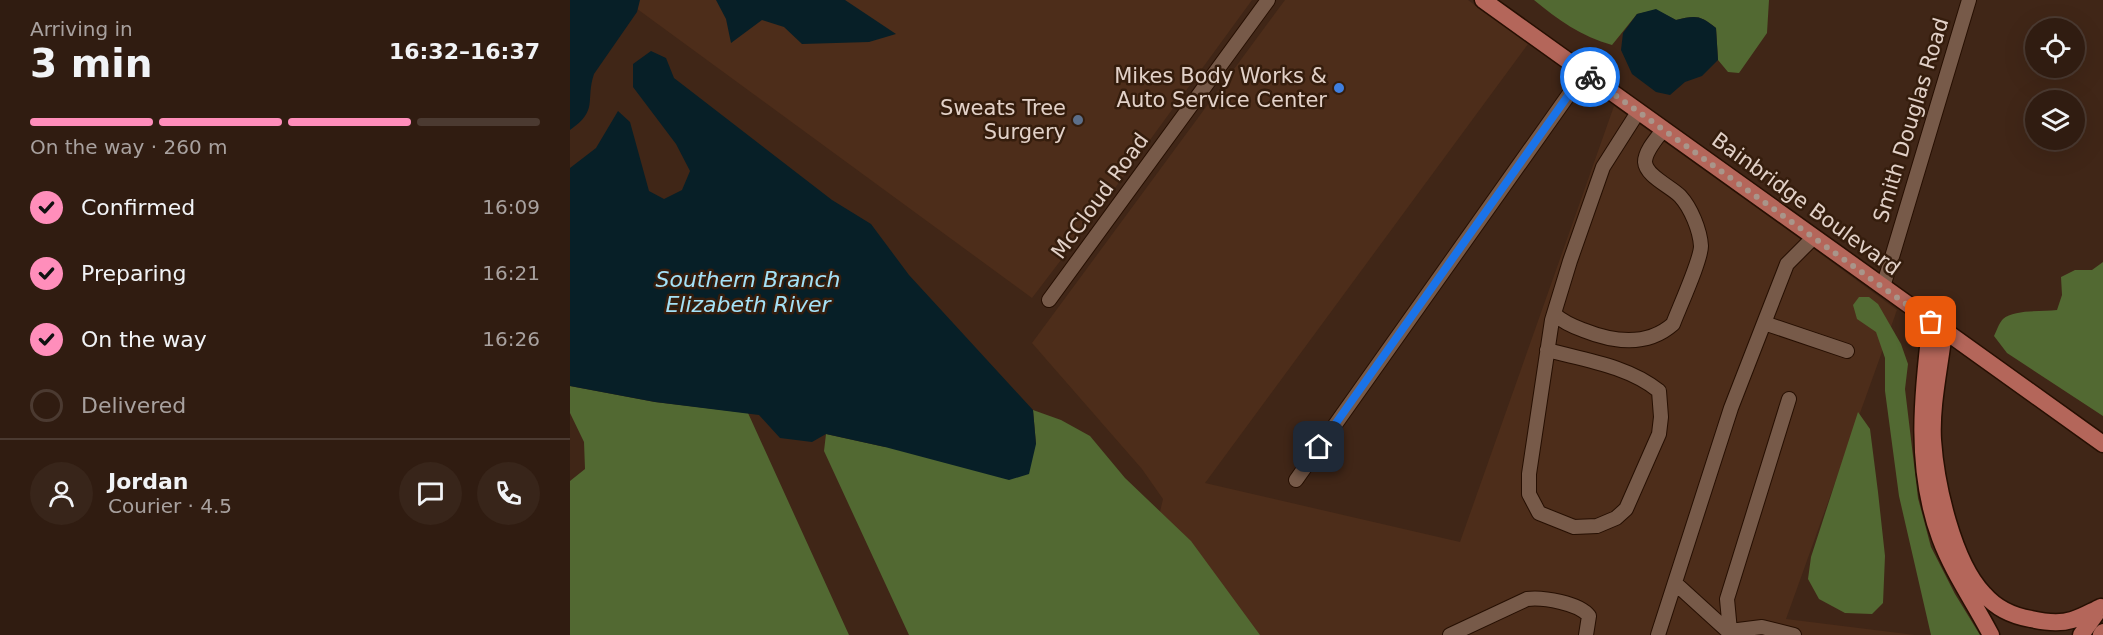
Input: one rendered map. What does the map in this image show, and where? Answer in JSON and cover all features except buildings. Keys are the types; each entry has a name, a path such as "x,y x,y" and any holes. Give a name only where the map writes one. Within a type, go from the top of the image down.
{"main road":[{"name":"Bainbridge Boulevard","path":"1483,0 2103,444"},
{"path":"1938,327 1933,423 1935,461 1950,526 1962,560 1973,581 1997,606 2019,617 2045,622 2066,621 2102,606"},
{"path":"1938,327 1923,384 1925,480 1930,507 1940,539 1961,585 1991,635"},
{"path":"2081,635 2102,606"}],"street":[{"name":"McCloud Road","path":"1049,300 1268,0"},
{"name":"Smith Douglas Road","path":"1883,287 1969,0"},
{"path":"1296,480 1584,73"},
{"path":"1547,350 1616,369 1649,383 1659,391 1661,417 1659,434 1626,509 1616,518 1597,526 1574,526 1539,513 1529,494 1529,474 1547,350 1554,314 1603,167 1638,112"},
{"path":"1554,314 1563,322 1600,337 1620,341 1646,339 1663,333 1674,324 1701,247 1696,222 1682,198 1668,184 1653,176 1645,161 1663,129"},
{"path":"1658,635 1731,408 1787,264 1814,237"},
{"path":"1764,323 1847,351"},
{"path":"1731,633 1727,599 1789,399"},
{"path":"1675,584 1731,633"},
{"path":"1450,635 1527,599 1535,598 1574,605 1584,610 1589,616 1586,635"},
{"path":"1731,633 1762,627 1794,635"}],"shaded area":[{"path":"625,0 1252,0 1032,298"},
{"path":"1285,0 1468,0 1528,44 1205,483 1460,542 1614,106 1897,310 1786,619 1915,635 1131,635 1163,499 1142,469 1032,343"}],"green space":[{"path":"1534,0 1769,0 1767,33 1739,73 1728,72 1718,60 1716,28 1702,18 1676,20 1656,10 1637,14 1612,45 1570,27"},
{"path":"2103,262 2103,416 2007,353 1994,336 2003,319 2008,316 2021,312 2057,310 2062,295 2061,277 2075,270 2092,270"},
{"path":"1859,297 1869,297 1878,304 1901,344 1908,364 1905,389 1918,498 1931,547 1955,594 1980,635 1931,635 1899,496 1885,391 1885,358 1876,332 1857,319 1853,305"},
{"path":"570,386 655,402 748,413 849,635 570,635 570,481 585,469 584,442 570,413"},
{"path":"1033,410 1061,420 1090,436 1125,478 1191,541 1260,635 909,635 824,451 826,434 885,447 1036,444"},
{"path":"1858,412 1870,429 1885,556 1883,603 1872,614 1845,613 1819,599 1808,579 1811,557"}],"water":[{"path":"570,0 640,0 637,12 594,74 590,105 585,117 570,130"},
{"path":"716,0 845,0 896,34 869,42 802,44 784,27 762,20 731,43 726,19"},
{"path":"1656,9 1676,20 1702,18 1716,28 1718,60 1702,76 1685,82 1670,95 1656,92 1632,74 1621,50 1623,33 1637,14"},
{"name":"Southern Branch Elizabeth River","path":"651,51 666,58 674,78 832,200 871,224 909,275 1033,410 1036,444 1029,474 1009,480 826,434 812,442 780,438 759,415 655,402 570,386 570,168 596,148 618,111 630,122 649,191 664,199 682,190 690,171 676,144 633,87 633,64"}],"way so far":[{"path":"1590,77 1931,322"}],"place":[{"name":"Mikes Body Works & Auto Service Center","path":"1339,88"},
{"name":"Sweats Tree Surgery","path":"1078,120"}],"route":[{"path":"1319,447 1584,73 1590,77"}]}
